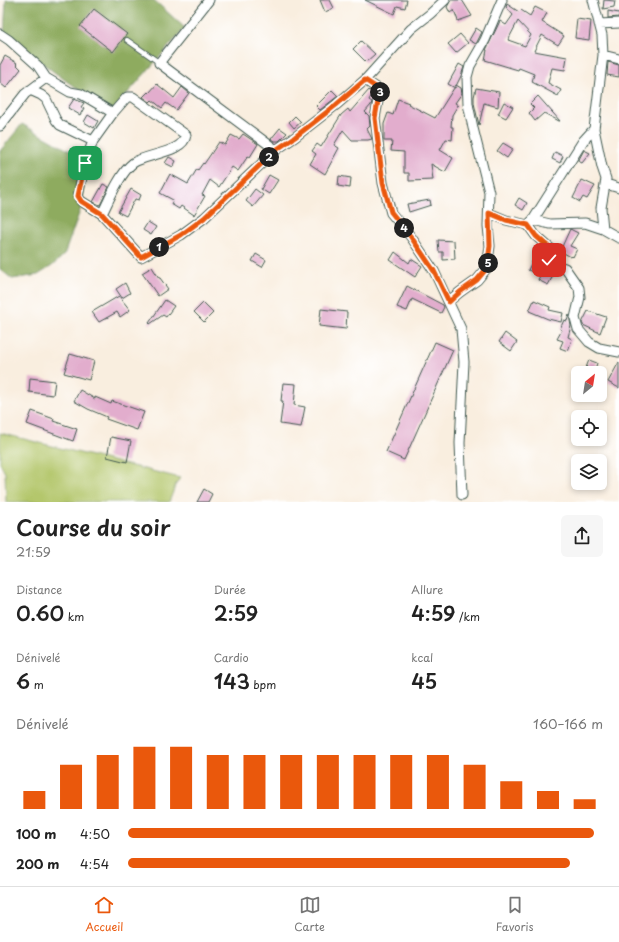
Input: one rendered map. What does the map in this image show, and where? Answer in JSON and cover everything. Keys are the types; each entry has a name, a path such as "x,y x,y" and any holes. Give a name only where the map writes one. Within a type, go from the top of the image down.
{"street":[{"path":"209,0 159,63 276,150"},
{"path":"102,214 120,178 133,163 180,146 186,137 133,97 127,97 113,113 93,141 85,163 78,196 81,201 102,214 141,257 181,235 204,218 276,150 330,110 365,80 411,29 445,0"},
{"path":"593,0 602,36 604,55 594,129 602,167 605,172 606,184 601,208 603,229"},
{"path":"449,302 477,280 487,268 490,246 489,192 468,104 467,77 470,66 503,1"},
{"path":"599,24 619,23"},
{"path":"0,34 9,40 38,66 46,78 70,92 81,94 113,113"},
{"path":"604,55 619,59"},
{"path":"0,126 25,94 46,78"},
{"path":"365,80 380,90 375,118 383,183 391,212 411,237 434,271 461,329 464,362 460,443 462,495"},
{"path":"30,90 46,99 60,125 93,141"},
{"path":"530,223 583,141 594,129"},
{"path":"606,184 619,188"},
{"path":"489,213 506,220 530,223 585,223 603,229 619,238"},
{"path":"530,223 536,236 552,250 549,260 550,263 554,266 565,268 579,288 580,297 576,318 578,329 589,342 599,348 619,352"}],"lane":[{"path":"127,40 159,63"}],"green space":[{"path":"6,0 154,0 185,28 112,111 69,83 4,35"},
{"path":"22,124 86,160 81,208 64,255 52,266 38,275 12,279 0,269 0,151"},
{"path":"0,433 180,478 169,502 6,502 5,473 0,463"}],"building":[{"path":"320,0 330,0 334,8 325,12"},
{"path":"365,0 407,0 405,8 397,6 394,14"},
{"path":"451,0 462,0 472,16 458,21 454,10 450,13 447,7"},
{"path":"604,0 615,1 614,7 603,9"},
{"path":"507,4 519,12 521,10 530,16 535,7 547,13 542,22 564,36 558,45 542,35 534,51 567,57 565,70 552,68 548,83 561,90 558,96 532,82 534,74 519,68 518,70 485,60 486,50 500,21 506,25 513,15 506,7","holes":["518,21 531,35 525,46 508,40"]},
{"path":"94,9 127,34 113,52 80,26"},
{"path":"608,11 619,13 619,17 608,18"},
{"path":"577,19 591,21 589,40 575,38"},
{"path":"476,28 482,32 476,44 469,40"},
{"path":"460,34 468,43 456,53 448,44"},
{"path":"361,41 375,54 366,62 353,49"},
{"path":"5,56 17,63 16,64 21,69 6,88 0,83 0,65"},
{"path":"608,62 619,65 619,77 607,75"},
{"path":"459,64 464,67 455,88 448,84"},
{"path":"157,84 174,98 182,87 189,93 176,110 166,103 162,108 152,100 150,102 143,97"},
{"path":"456,85 461,88 462,93 455,103 458,105 452,115 452,140 446,139 440,150 453,158 445,172 431,164 433,180 409,181 409,173 404,173 404,152 391,151 392,141 384,141 384,124 388,113 393,115 398,99 409,103 408,104 435,118"},
{"path":"476,88 499,92 498,107 484,103 479,125 474,103"},
{"path":"332,90 338,96 320,110 316,106"},
{"path":"369,90 373,93 369,100 372,102 365,112 369,116 370,126 367,129 372,139 352,140 343,130 334,145 339,148 325,174 310,164 316,154 312,151 317,144 321,147 341,115 348,109 350,112"},
{"path":"538,96 560,121 544,113 535,121 529,113 534,108 530,104"},
{"path":"74,99 84,103 81,107 84,108 80,115 68,108"},
{"path":"504,102 513,107 506,118 498,114"},
{"path":"88,115 98,121 94,128 84,122"},
{"path":"295,116 301,122 294,128 289,122"},
{"path":"280,128 287,133 279,141 274,141 271,139"},
{"path":"243,134 258,144 250,157 248,156 238,171 232,167 219,187 210,180 202,195 205,196 194,215 181,206 179,209 171,204 173,200 160,193 170,174 188,184 197,169 198,170 203,163 204,164 219,142 225,145 231,135 239,139"},
{"path":"503,143 513,149 507,158 497,151"},
{"path":"584,150 590,153 582,163 578,161"},
{"path":"555,152 563,156 560,163 552,159"},
{"path":"169,157 176,161 173,167 165,163"},
{"path":"269,175 278,180 269,194 261,189"},
{"path":"339,176 351,178 350,188 338,186"},
{"path":"582,180 595,186 587,199 583,197 580,202 573,198"},
{"path":"103,184 109,187 100,205 93,202"},
{"path":"131,189 141,195 139,200 135,199 126,216 118,212"},
{"path":"255,189 263,195 253,207 246,201"},
{"path":"519,198 527,203 523,210 515,205"},
{"path":"430,200 431,205 409,212 407,204"},
{"path":"148,222 156,227 151,235 143,230"},
{"path":"570,229 578,233 570,246 577,249 573,257 560,251"},
{"path":"438,240 454,241 455,259 443,260 443,252 439,252"},
{"path":"395,252 409,263 411,259 422,266 415,277 390,260"},
{"path":"256,254 266,260 262,267 252,261"},
{"path":"533,260 544,265 539,275 528,270"},
{"path":"152,267 168,289 158,296 142,273"},
{"path":"543,269 554,274 548,285 538,280"},
{"path":"125,283 130,293 122,298 116,289"},
{"path":"407,286 443,305 444,307 441,313 412,299 407,311 397,307"},
{"path":"119,296 130,310 120,317 117,312 99,322 92,312"},
{"path":"165,300 174,306 166,317 163,315 150,324 149,323"},
{"path":"534,300 550,307 549,310 563,313 561,322 548,319 529,311"},
{"path":"203,303 213,313 204,322 194,312"},
{"path":"321,309 347,312 346,329 319,326"},
{"path":"588,311 606,317 600,333 583,325 582,323"},
{"path":"569,315 571,326 568,337 572,339 568,351 560,348 563,341 557,339 562,330 560,329 564,320 567,321"},
{"path":"505,333 517,342 511,351 499,342"},
{"path":"435,342 453,350 404,460 386,452"},
{"path":"70,354 94,361 89,380 64,373"},
{"path":"589,360 597,363 596,366 587,366"},
{"path":"619,362 619,388 608,382"},
{"path":"30,378 55,381 53,395 29,392"},
{"path":"283,383 296,384 294,405 305,407 301,427 280,424 283,401 281,401"},
{"path":"80,390 95,399 95,397 111,404 112,401 144,412 137,430 106,419 107,417 74,401"},
{"path":"32,411 54,419 53,421 77,429 73,441 27,424"},
{"path":"111,437 131,441 127,462 107,457"},
{"path":"204,489 212,494 208,502 197,502"}],"route":[{"path":"85,163 78,196 81,201 102,214 141,257 181,235 204,218 276,150 336,105 365,80 380,90 375,118 383,183 391,212 411,237 434,271 449,302 477,280 487,268 490,246 488,226 489,213 506,220 528,225 536,236 552,250 549,260"}]}
